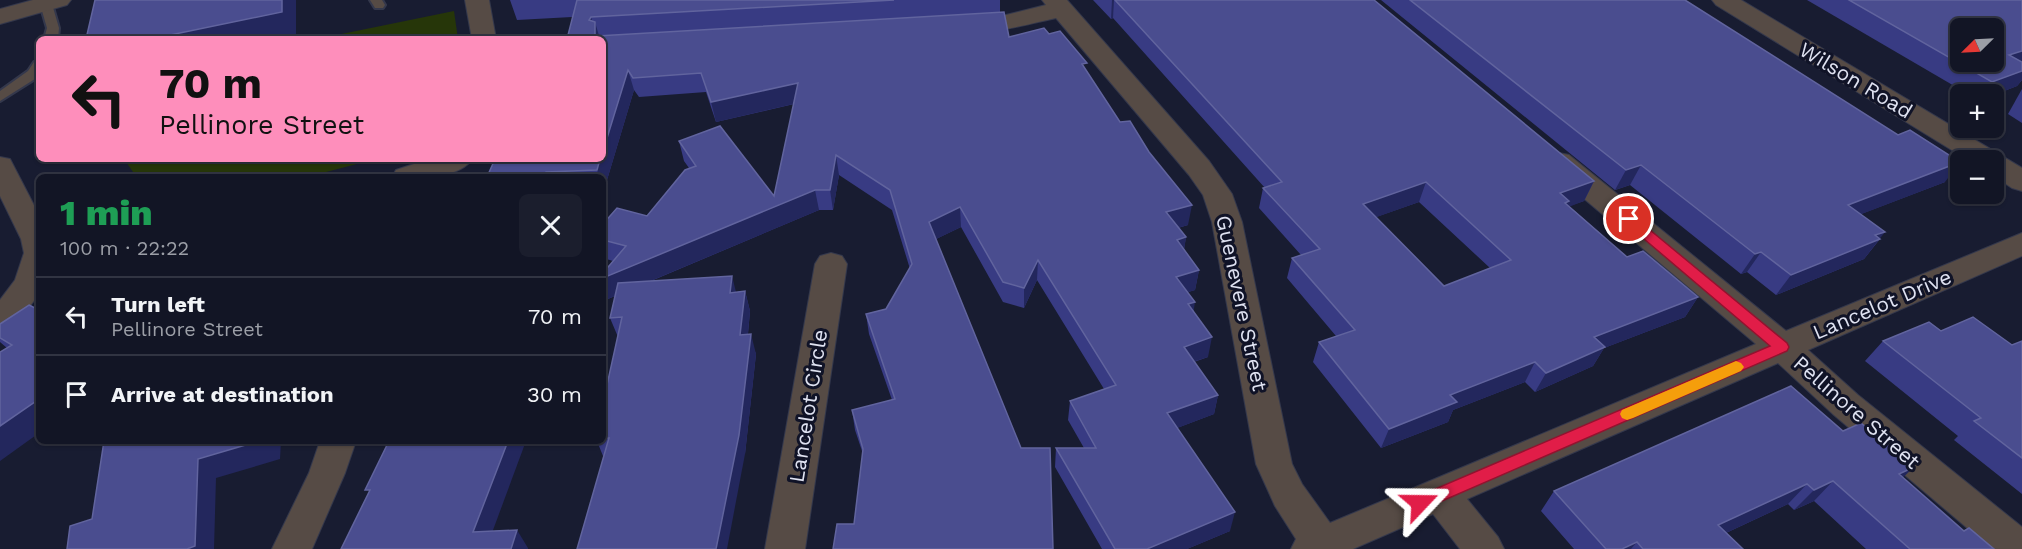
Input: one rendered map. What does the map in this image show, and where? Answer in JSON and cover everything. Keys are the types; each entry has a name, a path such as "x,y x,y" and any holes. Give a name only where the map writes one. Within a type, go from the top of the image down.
{"street":[{"path":"477,0 483,36"},
{"name":"Wilson Road","path":"1724,0 1972,150"},
{"path":"0,17 52,2"},
{"path":"935,26 1006,22 1058,5"},
{"name":"Guenevere Street","path":"1058,5 1199,168 1217,194 1227,222 1274,464 1288,495 1317,546"},
{"name":"Pellinore Street","path":"1535,142 2020,549"},
{"path":"418,174 451,162"},
{"path":"0,166 36,239"},
{"path":"2004,170 2022,181"},
{"name":"Lancelot Drive","path":"1317,546 2022,244"},
{"name":"Lancelot Circle","path":"785,549 831,264"},
{"path":"0,321 28,287 36,267"},
{"path":"292,549 327,473 337,444"},
{"path":"1440,495 1484,549"}],"lane":[{"path":"52,2 52,36"},
{"path":"0,97 36,70"}],"green space":[{"path":"454,11 458,36 332,36"},
{"path":"126,162 364,162 318,174 126,174 133,172"}],"building":[{"path":"95,0 282,0 282,12 166,36 87,36"},
{"path":"577,0 894,0 591,17 589,20 595,22 597,36 568,36"},
{"path":"1115,0 1374,0 1594,181 1560,193 1569,201 1565,203 1627,257 1643,251 1698,297 1594,337 1605,347 1546,373 1535,362 1450,395 1457,402 1389,429 1319,342 1355,330 1292,258 1320,249 1263,188 1282,182","holes":["1426,182 1511,260 1444,286 1363,204"]},
{"path":"1410,0 1685,0 1898,135 1910,130 1950,156 1950,166 1848,205 1885,232 1875,235 1880,239 1791,275 1761,252 1755,254 1641,165 1626,170"},
{"path":"1849,0 2022,0 2022,51 2009,55 2022,62 2022,71 1992,82 1975,72 2004,72 2004,18 1950,18 1950,58"},
{"path":"1004,12 1009,37 1044,28 1049,34 1060,31 1087,63 1082,64 1120,122 1130,121 1149,152 1192,205 1166,212 1186,237 1177,240 1199,270 1176,277 1195,302 1188,304 1212,337 1184,347 1218,395 1167,413 1235,512 1147,549 1115,549 1056,448 1096,448 1070,401 1116,385 1038,260 1024,288 1003,282 960,207 929,222 1021,448 1050,448 1053,549 833,549 837,524 854,524 863,449 852,410 895,399 866,314 886,309 912,264 890,190 836,155 830,190 815,190 606,277 606,269 626,246 606,241 606,221 617,208 647,216 685,170 696,166 679,141 720,126 774,196 798,83 711,102 701,73 633,78 628,70 606,141 606,36 597,36"},
{"path":"494,162 599,162 597,170 546,172 545,174 488,174"},
{"path":"732,276 730,293 745,291 740,335 751,334 739,435 716,549 577,549 609,438 606,438 606,389 622,317 610,318 618,283"},
{"path":"29,305 36,308 36,401 0,426 0,352 12,345 0,338 0,324"},
{"path":"1973,317 2012,345 2022,341 2022,458 1974,421 1981,418 1883,341 1929,322 1941,331"},
{"path":"1791,386 1843,431 1861,423 1914,467 1899,474 1964,531 1969,528 1994,549 1910,549 1833,481 1814,490 1807,484 1718,525 1743,549 1643,549 1637,542 1622,549 1606,549 1554,491"},
{"path":"104,444 249,444 198,459 195,546 187,549 67,549 70,526 92,519"},
{"path":"388,444 507,444 473,532 517,530 511,549 341,549 370,490 365,490"}],"slow traffic":[{"path":"1627,414 1736,367"}],"route":[{"path":"1420,503 1782,347 1629,219"}]}
